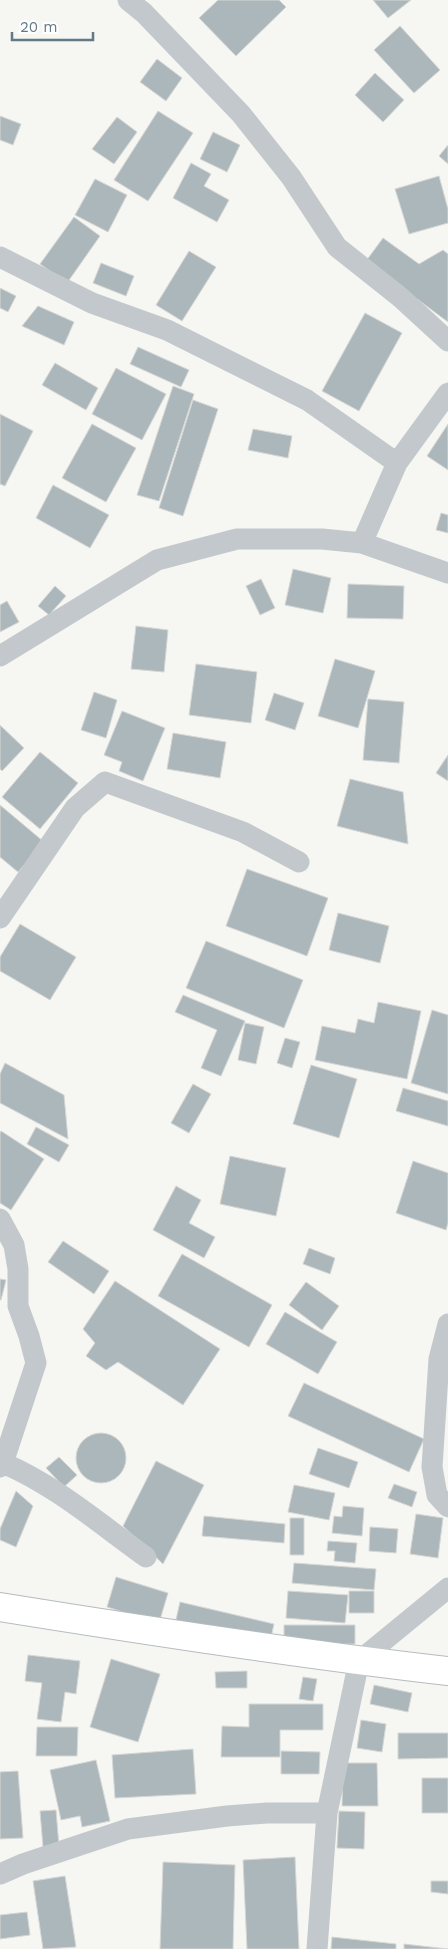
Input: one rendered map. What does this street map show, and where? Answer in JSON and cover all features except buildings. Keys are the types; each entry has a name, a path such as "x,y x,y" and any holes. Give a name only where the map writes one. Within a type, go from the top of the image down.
{"street":[{"path":"128,0 144,13 241,114 291,177 337,247 400,297 448,341"},
{"path":"0,257 92,303 167,330 307,400 397,463"},
{"path":"362,543 397,463 448,393"},
{"path":"0,656 157,560 237,539 322,539 362,543 448,573"},
{"path":"0,918 75,808 105,782 243,832 299,862"},
{"path":"0,1219 14,1245 18,1269 18,1306 36,1363 1,1465 24,1472 146,1557"},
{"path":"448,1324 432,1466 437,1495 448,1507"},
{"path":"317,1949 327,1813 359,1660 448,1588"},
{"path":"0,1607 162,1633 448,1671"},
{"path":"0,1874 23,1864 128,1829 227,1816 267,1813 327,1813"}]}
